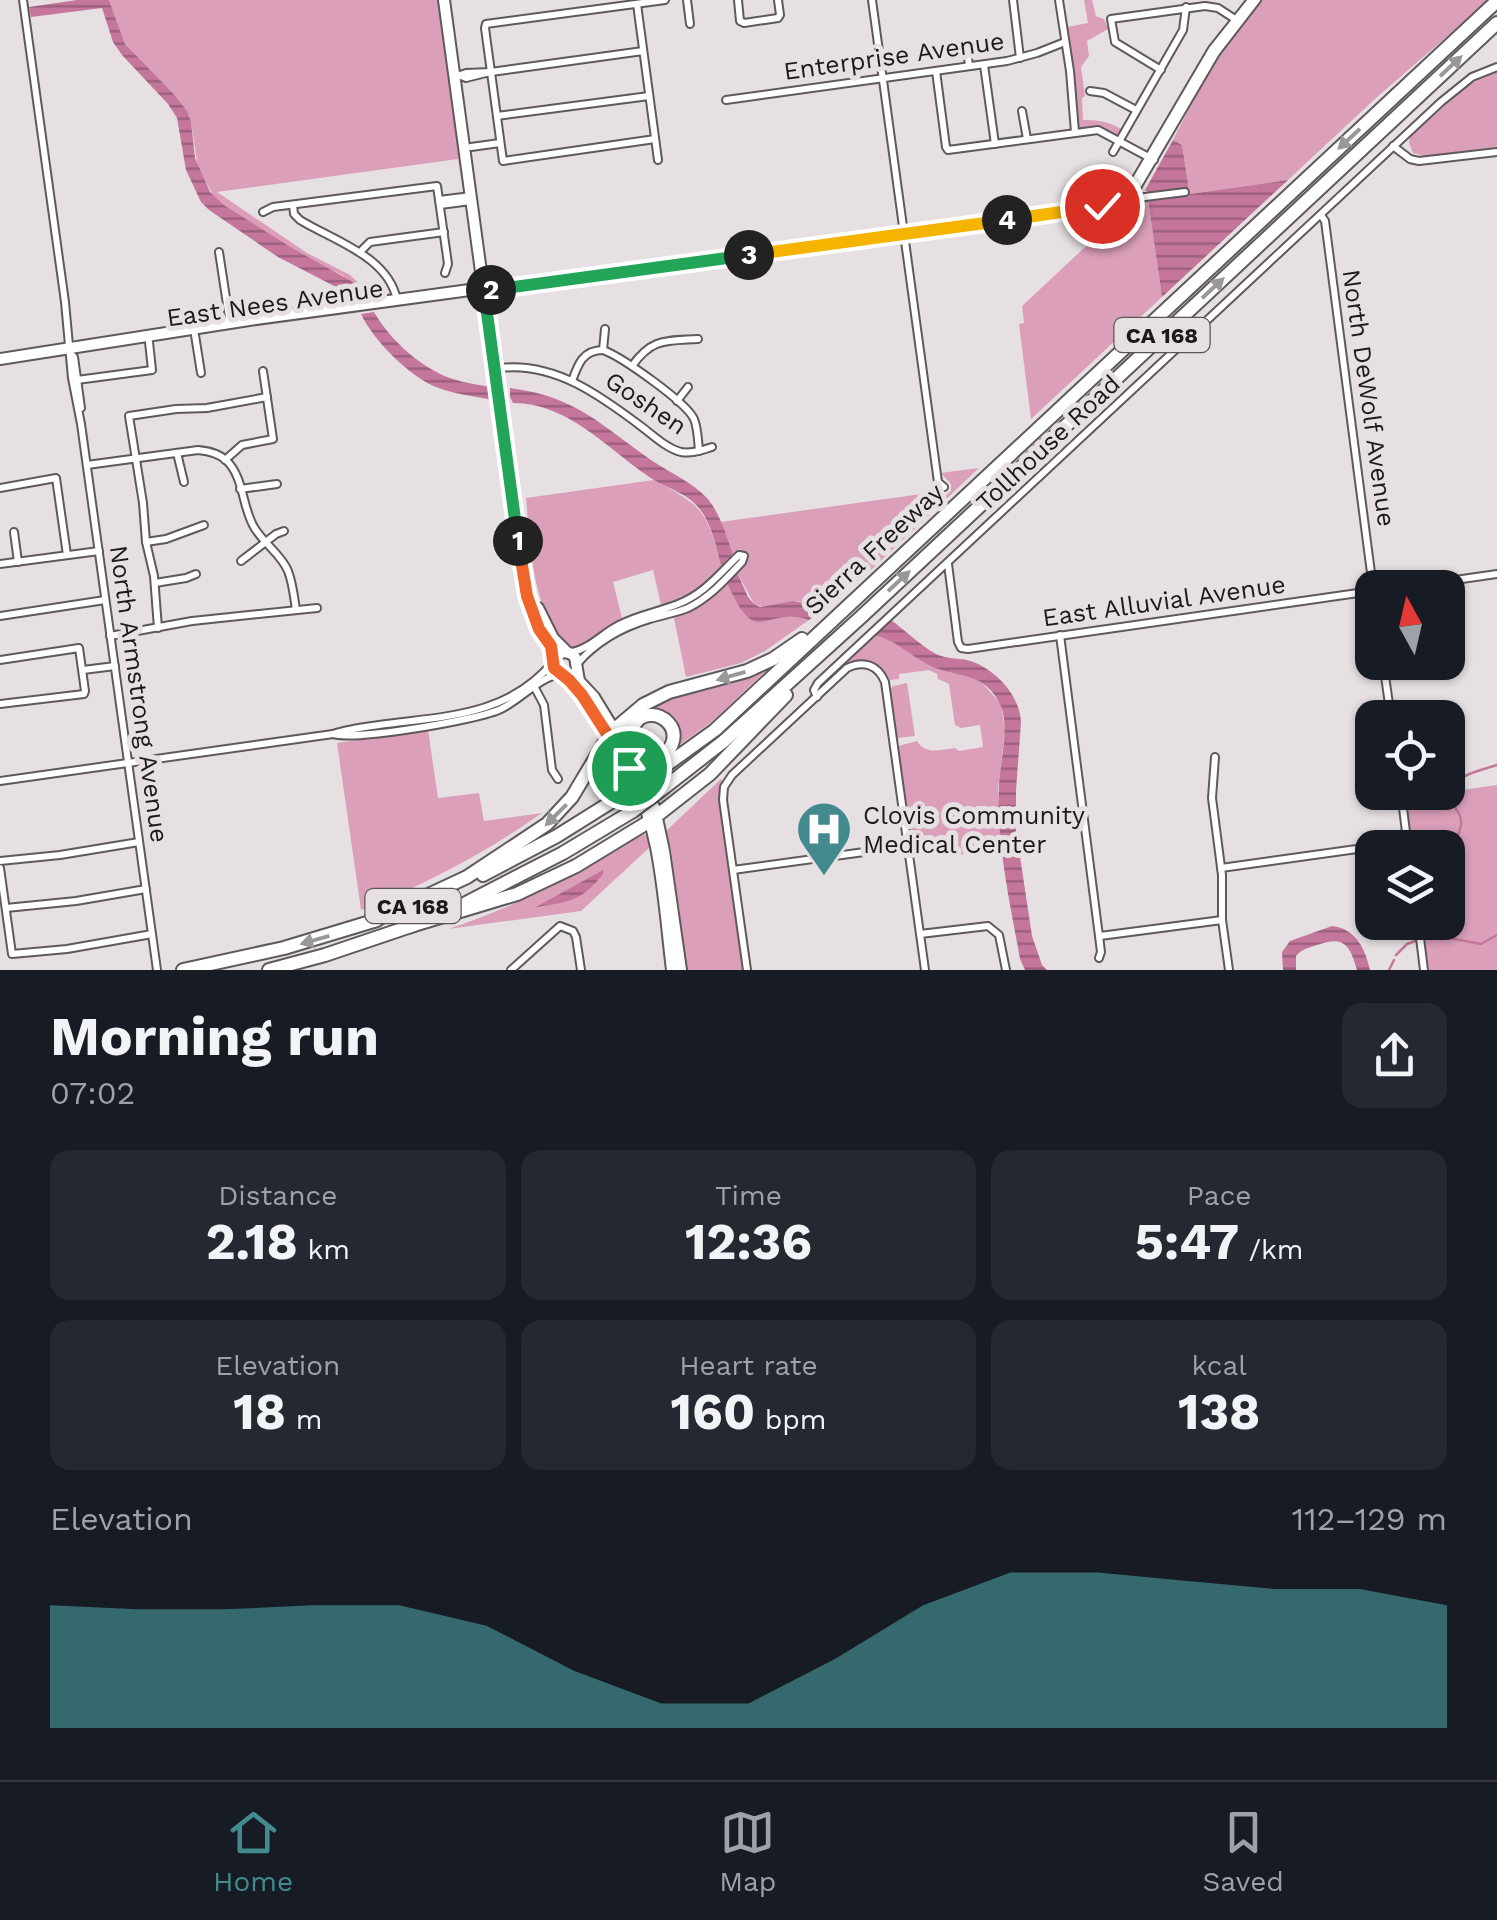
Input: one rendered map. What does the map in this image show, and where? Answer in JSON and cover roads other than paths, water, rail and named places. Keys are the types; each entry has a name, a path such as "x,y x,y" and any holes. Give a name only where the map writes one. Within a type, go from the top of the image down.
{"highway":[{"name":"Sierra Freeway","path":"373,921 486,874 588,818 656,767 715,730 1497,1"},
{"name":"Sierra Freeway","path":"269,970 407,927 473,900 520,877 665,787 724,741 827,648 1497,24"},
{"path":"373,921 450,886 547,824 572,797 612,731 643,706 682,688 748,672 844,608"},
{"path":"407,927 517,894 576,866 654,819 710,774 827,648"},
{"path":"637,767 630,748 630,732 637,721 648,715 665,719 673,731 672,746 656,767"},
{"name":"CA 168","path":"183,970 284,948 373,921"}],"main road":[{"path":"447,0 470,145 527,596 539,629 551,646 554,668 572,682 637,767 654,819 681,970"},
{"path":"458,76 471,199 501,368 532,587"},
{"name":"East Nees Avenue","path":"71,351 75,346 477,295 487,290"},
{"name":"East Nees Avenue","path":"0,359 149,342 230,324 487,290"},
{"path":"518,546 547,628 556,642 575,657 580,682 594,697 654,819 672,970"},
{"path":"554,661 567,652"},
{"path":"560,674 570,672 576,664"}],"street":[{"name":"North Armstrong Avenue","path":"23,0 72,378 156,966"},
{"path":"655,139 503,161 486,24 666,0"},
{"path":"687,0 690,24"},
{"path":"738,0 741,22 779,16 778,0"},
{"path":"872,0 938,482 944,488"},
{"path":"1012,0 1020,58"},
{"path":"1059,0 1075,132"},
{"path":"1185,192 1128,198 1127,194 1236,20 1254,0"},
{"path":"637,4 658,160"},
{"path":"1161,70 1114,42 1111,19 1212,6 1236,20"},
{"path":"1114,152 1183,30 1186,8"},
{"path":"966,42 969,66"},
{"name":"Enterprise Avenue","path":"726,100 1020,58 1065,42"},
{"path":"458,76 643,51"},
{"path":"984,64 994,144"},
{"name":"Tollhouse Road","path":"817,697 816,686 1394,146 1462,84 1497,68"},
{"path":"936,71 948,150 1098,130 1151,159"},
{"path":"1090,92 1104,92 1136,110"},
{"path":"497,116 649,96"},
{"path":"1022,111 1026,139"},
{"path":"470,145 500,141"},
{"path":"1394,146 1419,161 1497,152"},
{"path":"264,212 438,186 448,264 445,272"},
{"path":"440,203 471,199"},
{"path":"293,205 300,220 360,252 389,279 397,300"},
{"name":"East Nees Avenue","path":"487,290 1102,206"},
{"name":"North DeWolf Avenue","path":"1322,214 1371,570"},
{"path":"360,252 370,242 444,232"},
{"path":"219,252 230,324"},
{"path":"604,350 605,330"},
{"path":"197,332 200,373"},
{"path":"632,366 643,350 654,343 698,339"},
{"path":"77,380 152,370 149,342"},
{"path":"572,381 583,357 604,350 632,366 693,417 699,451"},
{"name":"North Armstrong Avenue","path":"71,351 81,424"},
{"name":"Goshen","path":"501,368 530,365 572,381 609,402 667,446 686,453 712,447"},
{"path":"225,460 242,445 273,438 263,371"},
{"path":"677,401 688,387"},
{"path":"158,628 129,416 267,397"},
{"path":"87,465 203,450 217,454 234,470 251,522 288,570 296,610"},
{"path":"177,453 184,482"},
{"path":"0,488 56,478 67,555"},
{"path":"240,489 277,484"},
{"path":"146,542 204,525"},
{"path":"241,561 284,531"},
{"path":"14,532 18,562"},
{"path":"0,564 99,551"},
{"path":"567,652 582,650 629,620 694,596 738,556 744,555 742,562 702,600 621,630 576,664"},
{"name":"East Alluvial Avenue","path":"948,563 958,642 961,648 968,649 1355,592"},
{"path":"154,583 196,574"},
{"path":"1465,579 1497,574"},
{"path":"0,616 106,600"},
{"path":"110,636 245,614 317,608"},
{"path":"1060,635 1099,936 1098,958"},
{"path":"0,660 80,648 84,694 0,704"},
{"path":"0,781 482,710 533,681 554,661"},
{"path":"747,970 723,800 727,781 854,665 868,665 885,682 925,970"},
{"path":"83,670 115,666"},
{"path":"332,734 358,735 478,718 508,706 560,674"},
{"path":"534,688 544,705 552,770 558,779"},
{"path":"1215,757 1212,798 1229,970"},
{"path":"139,842 0,865 12,954 152,934"},
{"path":"733,870 908,846"},
{"path":"1221,868 1355,852"},
{"path":"6,908 146,888"},
{"path":"1099,936 1222,920"},
{"path":"511,970 560,926 573,930 581,970"},
{"path":"920,934 988,926 1000,935 1004,970"},
{"path":"1420,940 1424,970"}],"waterway":[{"path":"1460,830 1460,815 1452,802 1453,786 1465,776 1497,765"},
{"path":"1460,940 1481,944 1497,935"},
{"path":"1396,955 1418,940"},
{"path":"1389,970 1394,960"}],"place":[{"name":"Clovis Community Medical Center","path":"824,878"}]}
